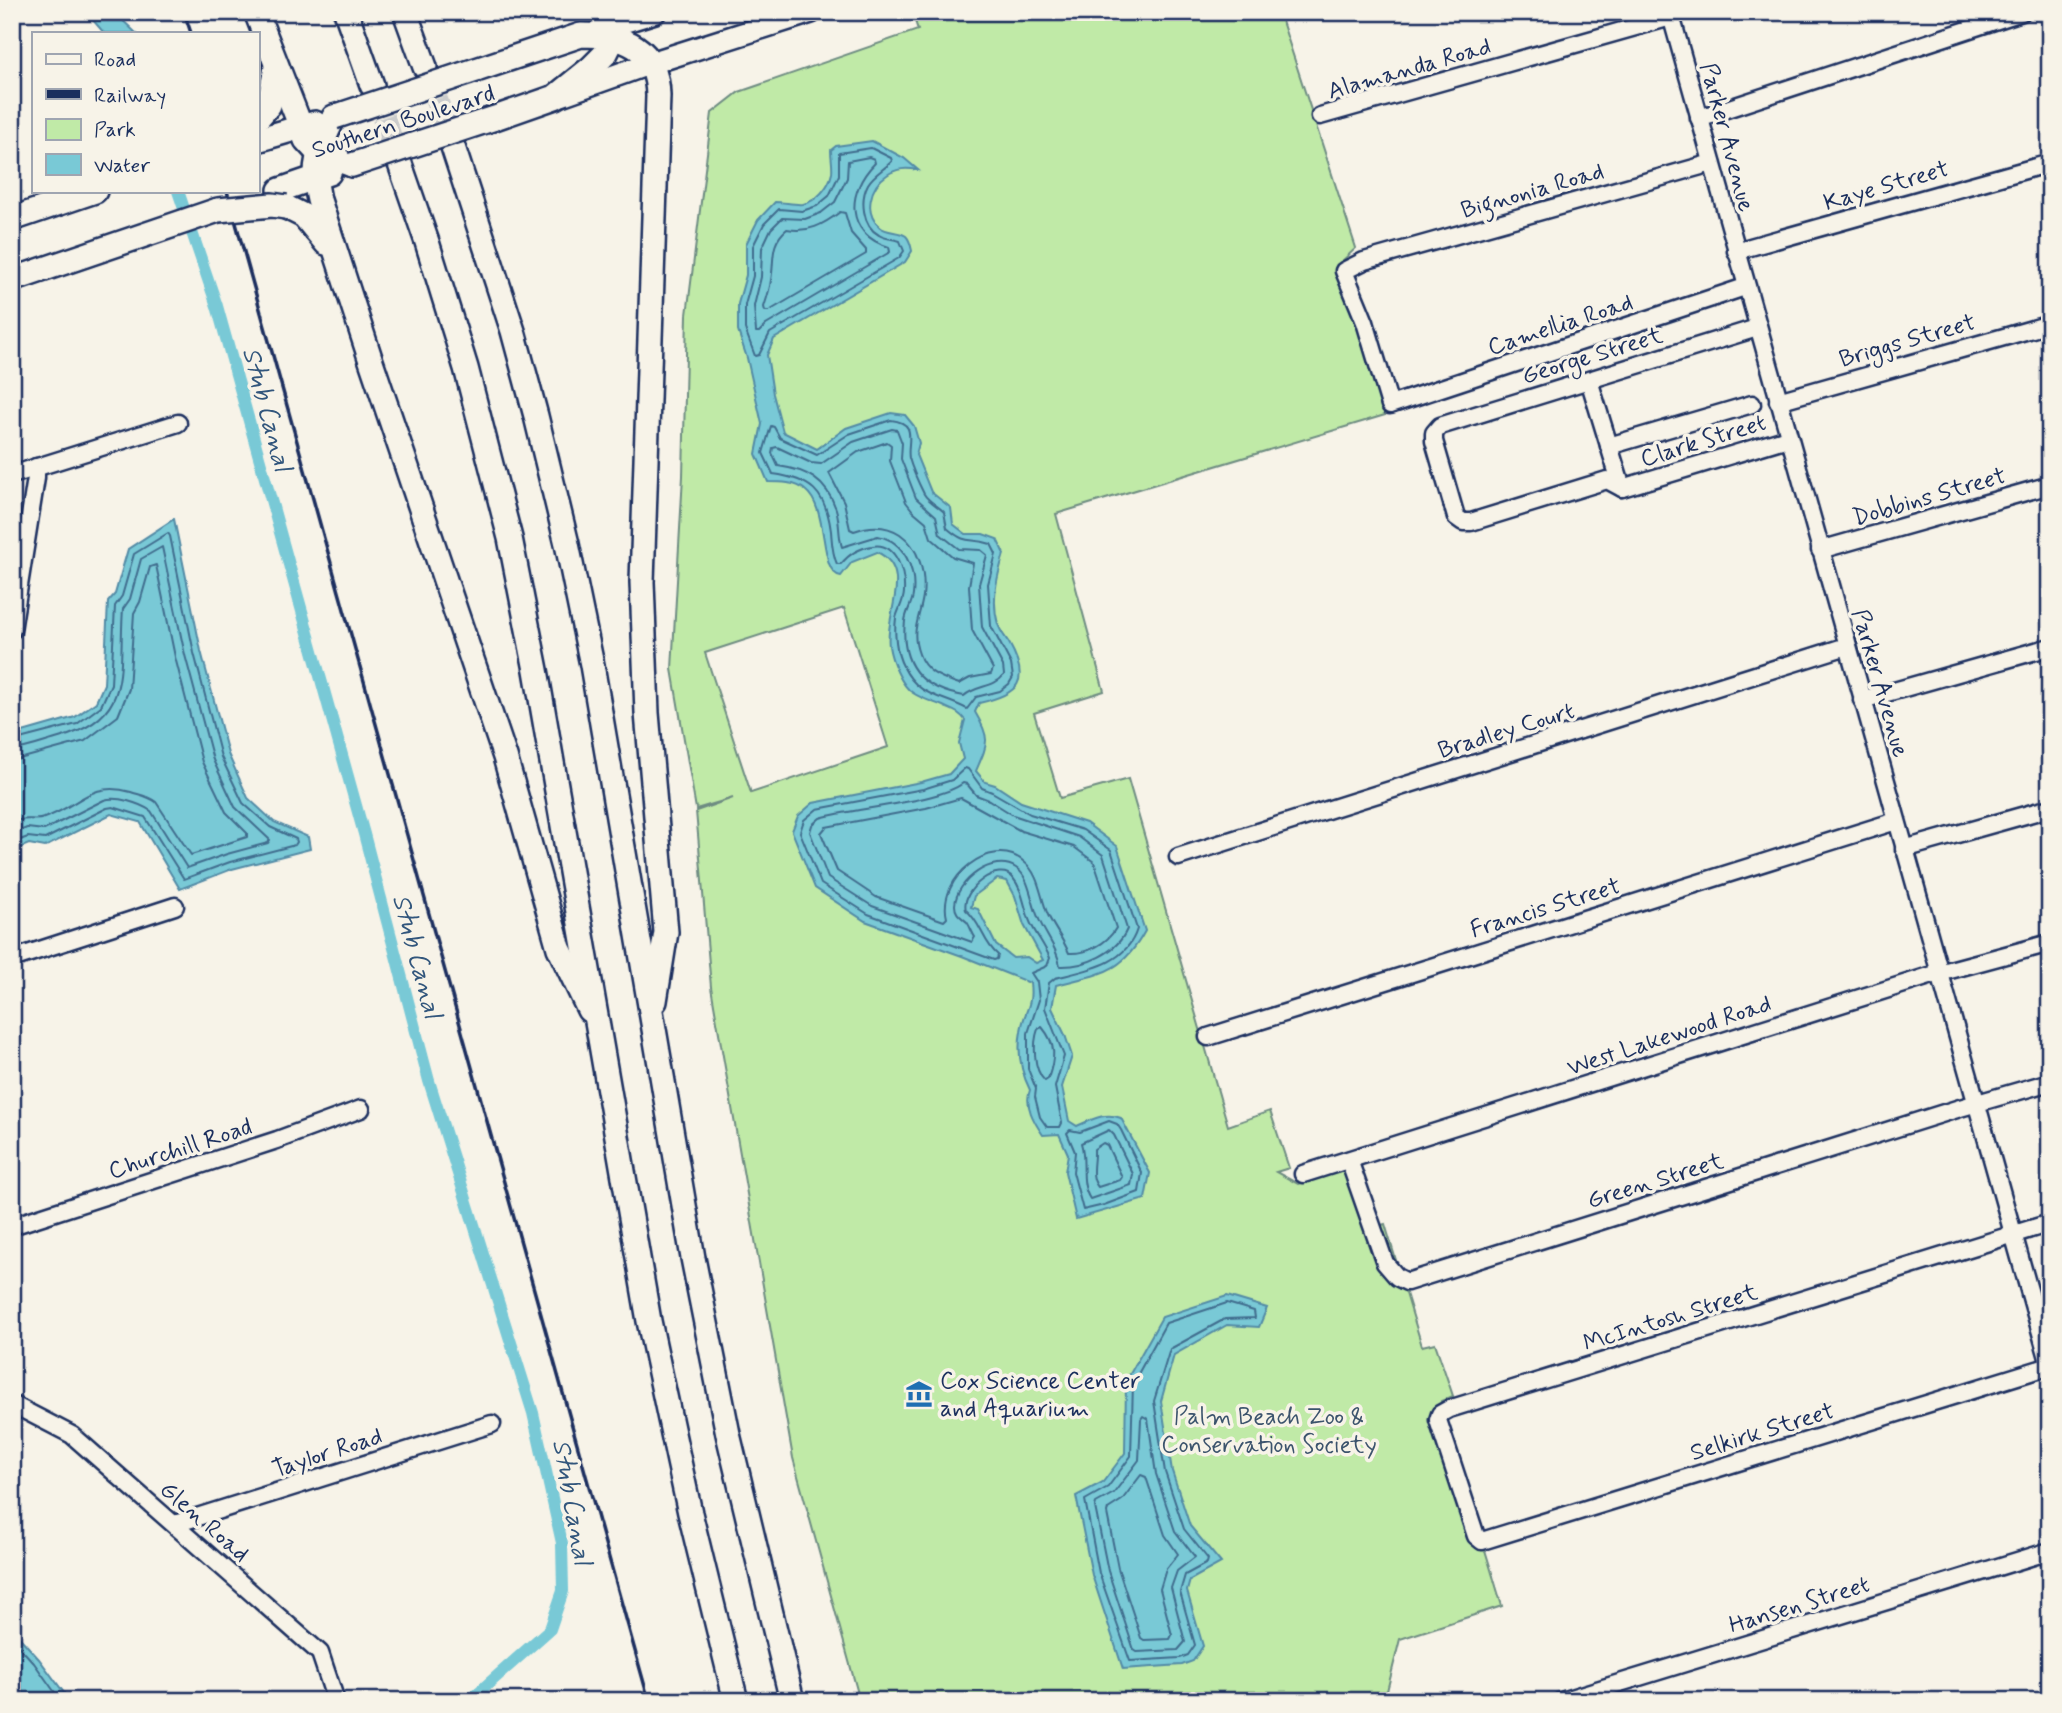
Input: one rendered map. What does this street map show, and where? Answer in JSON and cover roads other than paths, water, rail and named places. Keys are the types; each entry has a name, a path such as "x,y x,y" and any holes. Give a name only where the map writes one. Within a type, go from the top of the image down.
{"highway":[{"path":"256,12 306,140 318,153 352,165"},
{"path":"346,12 372,85"},
{"path":"405,12 425,67"},
{"path":"617,24 651,63 658,96 643,509 642,625 649,746 666,932 652,1017"},
{"path":"555,97 606,53 617,24"},
{"name":"Southern Boulevard","path":"259,133 299,127 334,117 617,24"},
{"path":"259,133 269,105 277,64"},
{"name":"Southern Boulevard","path":"283,198 315,177 555,97"},
{"path":"334,117 318,153 315,177 319,201 505,757 559,948 570,975 599,1028"},
{"path":"453,147 513,331 567,544 592,665 685,1216 710,1347 792,1701"},
{"path":"400,164 463,357 510,538 536,670 649,1321 690,1513 736,1701"},
{"path":"12,219 93,192"},
{"path":"12,280 218,210 272,205 283,198 309,221 339,260"}],"main road":[{"path":"617,24 655,12"},
{"name":"Southern Boulevard","path":"555,97 811,12"}],"street":[{"path":"1699,118 2022,12"},
{"name":"Parker Avenue","path":"1671,15 1745,287 2050,1365"},
{"name":"Alamanda Road","path":"1320,116 1671,15"},
{"name":"Bignonia Road","path":"1390,405 1365,322 1344,271 1364,261 1712,163"},
{"name":"Kaye Street","path":"1736,251 2050,163"},
{"name":"Camellia Road","path":"1390,405 1745,287"},
{"name":"Briggs Street","path":"1778,401 2050,324"},
{"name":"George Street","path":"1471,522 1463,522 1456,517 1434,441 1434,433 1440,426 1757,328"},
{"path":"1589,380 1622,488"},
{"path":"1609,446 1752,404"},
{"path":"12,475 178,423"},
{"name":"Clark Street","path":"1471,522 1607,480 1622,488 1788,438"},
{"path":"12,630 36,467"},
{"name":"Dobbins Street","path":"1820,550 2050,485"},
{"name":"Bradley Court","path":"1178,857 1847,646"},
{"path":"1862,700 2050,647"},
{"path":"1904,849 2050,808"},
{"name":"Francis Street","path":"1208,1037 1896,821"},
{"path":"12,959 175,906"},
{"name":"West Lakewood Road","path":"1303,1174 1939,973 2050,943"},
{"name":"Green Street","path":"1349,1160 1385,1262 1397,1278 1407,1282 2050,1082"},
{"name":"Churchill Road","path":"12,1226 277,1140 361,1109"},
{"name":"McIntosh Street","path":"1487,1540 1479,1540 1476,1536 1438,1420 1445,1410 2050,1223"},
{"name":"Selkirk Street","path":"1487,1540 2050,1365"},
{"name":"Glen Road","path":"12,1404 72,1435 320,1653 336,1701"},
{"name":"Taylor Road","path":"175,1524 492,1424"},
{"name":"Hansen Street","path":"1561,1701 2050,1551"}],"water":[{"path":"86,12 114,12 135,32 103,32"},
{"path":"872,141 904,158 918,170 902,169 887,175 876,186 870,207 880,227 906,236 912,251 905,262 774,339 767,355 783,432 817,449 846,428 891,413 905,415 914,426 919,443 916,455 931,492 951,508 953,524 966,534 983,534 997,539 1004,554 996,589 996,615 1000,629 1016,656 1020,677 1012,690 979,703 975,712 984,729 986,741 976,771 985,782 995,785 1021,802 1086,823 1117,846 1145,931 1118,964 1097,974 1056,985 1052,1008 1072,1056 1062,1087 1069,1121 1077,1126 1104,1116 1121,1118 1150,1173 1145,1199 1076,1219 1065,1172 1068,1154 1059,1134 1043,1135 1033,1119 1028,1102 1030,1090 1022,1069 1019,1047 1022,1024 1029,1004 1030,983 865,921 815,888 792,831 798,816 813,803 949,774 963,759 959,743 965,720 955,712 909,690 894,665 889,634 896,581 888,560 877,552 852,562 841,576 834,572 829,564 813,499 797,485 768,482 756,454 762,424 738,331 738,304 746,275 746,244 758,220 775,202 803,204 822,193 832,170 831,150 836,146","holes":["997,879 1007,881 1024,925 1043,960 1036,963 1027,957 1013,958 996,945 978,909 971,907 974,896"]},
{"path":"174,519 201,651 228,754 248,798 274,822 308,837 310,849 232,869 180,889 140,822 111,814 45,847 29,844 12,851 12,735 75,717 96,702 104,684 108,602 115,594 128,549"},
{"path":"1227,1296 1267,1308 1259,1327 1227,1325 1174,1355 1161,1401 1172,1471 1190,1526 1221,1563 1190,1580 1187,1591 1203,1646 1193,1661 1182,1665 1123,1669 1092,1575 1076,1496 1103,1482 1125,1453 1126,1381 1162,1317"},
{"path":"12,1629 39,1659 70,1701 12,1701"}],"waterway":[{"name":"Stub Canal","path":"178,192 217,306 364,834 429,1081 533,1413 562,1543 563,1591 550,1629 469,1701"}],"tunnel":[{"path":"425,67 453,147"},
{"path":"372,85 400,164"}],"railway":[{"path":"184,12 191,32"},
{"path":"227,192 649,1701"}],"place":[{"name":"Cox Science Center and Aquarium","path":"919,1394"}],"park label":[{"name":"Palm Beach Zoo & Conservation Society","path":"1269,1430"}]}
